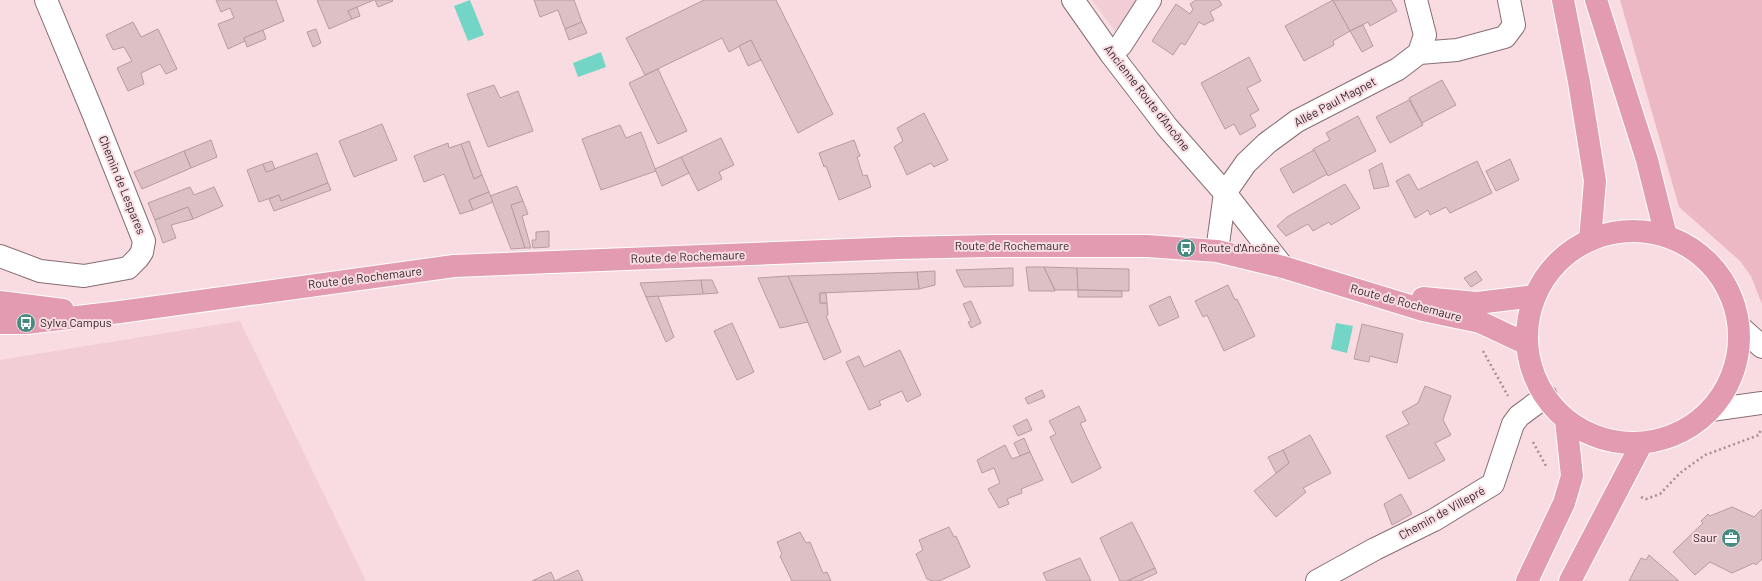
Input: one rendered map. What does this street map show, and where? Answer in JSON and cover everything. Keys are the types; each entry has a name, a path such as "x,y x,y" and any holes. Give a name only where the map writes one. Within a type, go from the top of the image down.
{"main road":[{"path":"1563,0 1579,82 1595,181 1590,240"},
{"path":"1596,0 1647,160 1666,236"},
{"path":"1634,231 1666,236 1694,249 1716,270 1732,297 1740,326 1738,356 1729,385 1711,410 1691,426 1668,438 1642,444 1615,443 1589,435 1566,420 1546,396 1532,371 1527,344 1528,320 1535,296 1548,273 1567,254 1590,240 1615,232 1634,231"},
{"name":"Route de Rochemaure","path":"0,323 26,323 94,315 454,266 898,248 992,246 1147,246 1217,251 1283,267 1423,310 1480,322 1527,344"},
{"name":"Route de Rochemaure","path":"1283,267 1364,278 1423,298 1477,303 1535,296"},
{"name":"Route de Rochemaure","path":"0,302 94,315"},
{"path":"1527,581 1564,504 1572,476 1566,420"},
{"path":"1570,581 1642,444"}],"street":[{"name":"Chemin de Lespares","path":"0,256 40,271 84,276 128,268 134,263 142,252 144,241 46,0"},
{"name":"Ancienne Route d'Ancône","path":"1073,0 1111,54 1167,127 1225,193 1283,267"},
{"path":"1111,54 1121,45 1150,0"},
{"path":"1416,0 1425,36 1419,53 1457,50 1505,37 1514,25 1509,0"},
{"name":"Allée Paul Magnet","path":"1225,193 1246,163 1267,143 1298,121 1398,69 1419,53"},
{"path":"1217,251 1225,193"},
{"path":"1740,326 1762,347"},
{"name":"Chemin de Villepré","path":"1317,581 1375,549 1434,520 1493,484 1513,424 1519,416 1546,396"},
{"path":"1711,410 1762,403"}],"path":[{"path":"1639,496 1646,499 1660,494 1680,473 1705,455 1759,435 1762,426"}],"shaded area":[{"path":"470,0 484,35 468,41 454,6"},
{"path":"1092,0 1139,0 1115,31"},
{"path":"1620,0 1762,0 1762,304 1751,276 1740,261 1679,207"},
{"path":"601,52 606,67 578,77 573,63"},
{"path":"240,321 366,581 0,581 0,360"},
{"path":"1336,323 1353,326 1347,353 1331,349"}],"building":[{"path":"216,0 276,0 284,21 244,38 245,41 228,49 218,24 234,18 230,8 221,12"},
{"path":"317,0 374,0 348,11 352,19 329,29"},
{"path":"375,0 392,0 393,1 378,7"},
{"path":"534,0 574,0 582,22 565,29 558,10 540,17"},
{"path":"704,0 776,0 833,114 798,133 751,40 729,52 722,38 645,75 626,38"},
{"path":"1196,0 1219,0 1222,5 1210,12 1214,20 1204,25 1199,22 1185,45 1181,43 1173,55 1152,41 1176,4 1190,14 1193,9 1190,4"},
{"path":"1333,0 1350,31 1333,41 1334,45 1304,61 1285,26"},
{"path":"1333,0 1391,0 1397,11 1370,26 1368,22 1350,31"},
{"path":"357,7 360,16 352,19 348,11"},
{"path":"133,22 141,37 158,29 177,69 166,74 160,64 141,73 144,84 128,91 117,68 132,61 124,47 113,50 106,35"},
{"path":"582,22 587,33 569,40 565,29"},
{"path":"1363,25 1373,46 1362,52 1350,31"},
{"path":"316,29 321,43 313,47 307,32"},
{"path":"263,30 266,39 247,47 244,38"},
{"path":"751,40 761,60 748,66 739,46"},
{"path":"1249,57 1261,81 1247,88 1259,110 1250,115 1256,126 1240,135 1234,124 1225,129 1201,83"},
{"path":"658,69 687,131 658,144 629,83"},
{"path":"1442,80 1456,105 1422,123 1409,98"},
{"path":"494,85 500,98 518,91 533,131 488,147 467,94"},
{"path":"1409,100 1423,125 1390,143 1376,117"},
{"path":"924,113 948,160 934,167 931,163 907,175 894,147 903,141 897,128"},
{"path":"1358,116 1376,151 1328,176 1313,149 1330,140 1326,133"},
{"path":"382,124 397,160 354,177 339,141"},
{"path":"620,125 626,138 641,132 656,171 601,190 582,139"},
{"path":"721,138 734,165 719,172 722,179 698,191 681,157"},
{"path":"211,140 217,157 191,168 184,151"},
{"path":"854,140 860,156 857,157 863,176 867,175 871,187 839,200 826,166 824,167 819,153"},
{"path":"469,141 482,175 474,179 461,144"},
{"path":"448,143 449,148 461,144 474,179 482,175 489,192 469,200 473,210 460,214 444,174 424,182 414,156"},
{"path":"1314,150 1327,174 1293,193 1280,169"},
{"path":"184,151 191,168 142,189 134,172"},
{"path":"317,153 328,183 281,201 279,195 259,202 247,170 263,164 266,172"},
{"path":"681,157 689,173 662,186 655,169"},
{"path":"1510,159 1519,180 1496,191 1486,171"},
{"path":"272,161 275,169 266,172 263,164"},
{"path":"1477,161 1492,193 1450,213 1446,207 1430,215 1428,210 1415,218 1396,181 1409,174 1418,190"},
{"path":"1382,163 1389,186 1374,189 1369,170"},
{"path":"328,183 331,190 274,211 269,199 279,195 281,201"},
{"path":"1345,184 1360,208 1331,225 1329,222 1313,231 1308,224 1286,236 1277,226 1287,217"},
{"path":"517,186 523,201 511,205 525,248 511,249 490,196"},
{"path":"190,187 194,195 214,187 223,206 193,219 188,207 155,220 148,203"},
{"path":"489,192 493,202 473,210 469,200"},
{"path":"523,201 528,214 522,216 531,248 525,248 511,205"},
{"path":"188,207 193,219 171,225 176,238 163,243 155,220"},
{"path":"549,231 549,247 533,248 532,240 536,240 536,232"},
{"path":"1026,267 1044,267 1055,291 1029,291"},
{"path":"1044,267 1077,268 1078,290 1055,290"},
{"path":"1013,268 1013,286 964,287 956,270"},
{"path":"1077,268 1129,269 1129,291 1078,290"},
{"path":"935,271 935,285 919,289 917,272"},
{"path":"1476,271 1482,280 1471,287 1464,278"},
{"path":"917,272 919,289 820,293 820,303 827,303 828,315 826,316 841,352 824,360 788,276"},
{"path":"788,276 808,322 780,328 758,278"},
{"path":"701,280 712,280 718,293 703,294"},
{"path":"701,280 703,294 646,297 640,283"},
{"path":"1228,285 1235,300 1237,299 1255,336 1224,351 1207,315 1203,317 1195,301"},
{"path":"1078,290 1122,291 1122,297 1078,297"},
{"path":"820,293 826,293 827,303 820,303"},
{"path":"658,296 674,337 666,342 646,297"},
{"path":"1170,296 1179,317 1159,326 1149,306"},
{"path":"971,301 981,323 971,328 968,322 971,321 963,304"},
{"path":"732,323 754,372 737,380 714,331"},
{"path":"1362,324 1403,334 1397,363 1370,356 1369,362 1354,359"},
{"path":"900,350 921,395 907,402 902,391 879,401 881,405 869,410 846,362 859,356 864,367"},
{"path":"1425,386 1451,396 1443,420 1451,435 1435,443 1445,460 1409,479 1386,436 1409,424 1402,412 1418,403"},
{"path":"1042,390 1045,397 1028,404 1025,398"},
{"path":"1079,406 1086,421 1080,423 1101,468 1072,483 1050,437 1056,434 1049,421"},
{"path":"1027,419 1032,430 1018,436 1013,426"},
{"path":"1310,435 1331,473 1303,488 1306,492 1276,517 1254,491 1289,463 1283,450"},
{"path":"1024,438 1030,452 1020,456 1014,443"},
{"path":"1005,445 1012,459 1030,452 1043,480 1021,489 1022,493 1007,499 1009,504 999,508 988,489 1000,483 994,468 982,473 977,460"},
{"path":"1283,450 1289,463 1276,473 1268,457"},
{"path":"1401,494 1412,514 1392,525 1384,504"},
{"path":"1732,507 1754,517 1762,509 1762,559 1756,565 1754,563 1732,573 1710,562 1695,575 1673,552 1703,523 1701,521 1708,514 1710,516"},
{"path":"1132,522 1155,568 1127,581 1120,581 1100,538"},
{"path":"949,527 954,537 956,536 970,567 939,581 927,579 916,554 923,550 919,540"},
{"path":"800,532 806,543 810,542 823,573 827,572 831,581 792,581 780,556 782,554 777,542"},
{"path":"1649,555 1679,581 1629,581 1641,558 1646,560"},
{"path":"1080,558 1091,581 1047,581 1043,573"},
{"path":"1155,568 1157,573 1140,581 1127,581"},
{"path":"578,570 583,581 555,581"},
{"path":"551,572 555,581 532,581"}],"place":[{"name":"Route d'Ancône","path":"1186,248"},
{"name":"Sylva Campus","path":"26,323"},
{"name":"Saur","path":"1731,538"}]}
